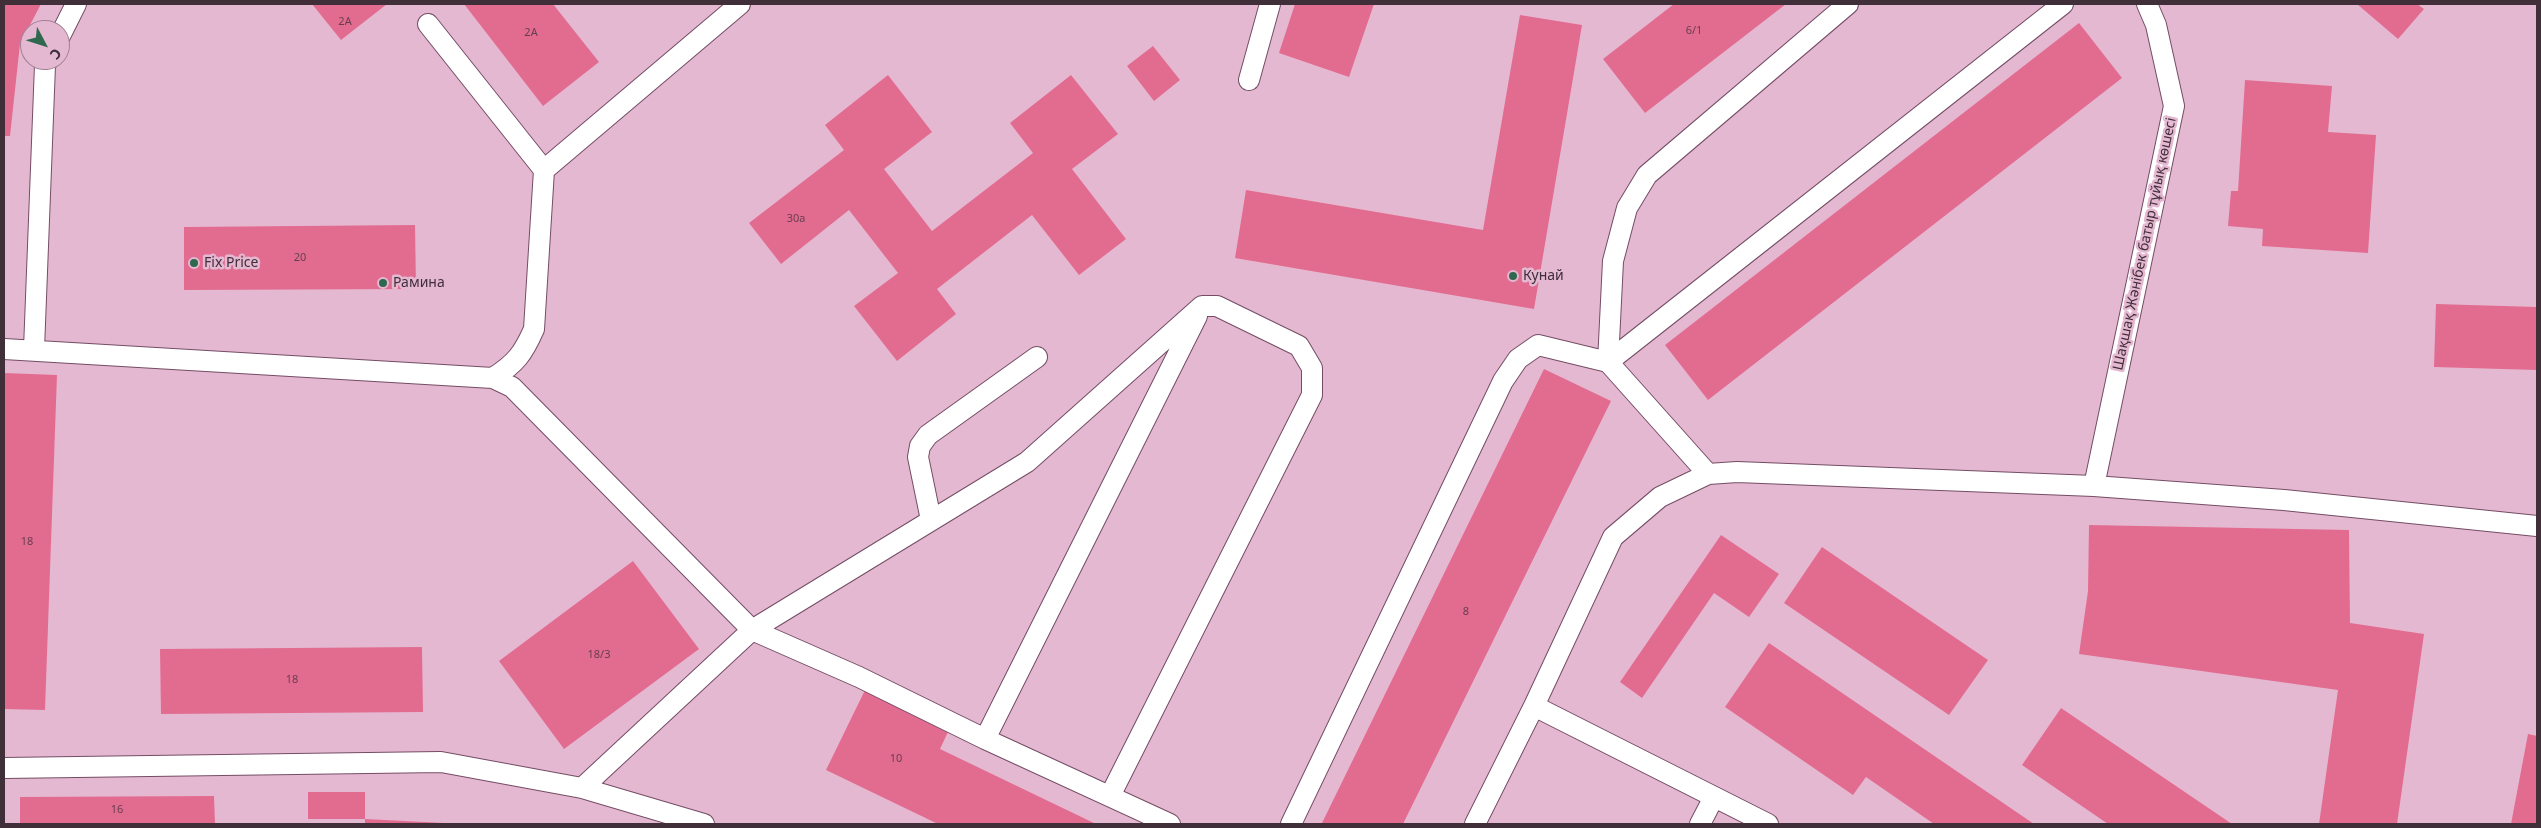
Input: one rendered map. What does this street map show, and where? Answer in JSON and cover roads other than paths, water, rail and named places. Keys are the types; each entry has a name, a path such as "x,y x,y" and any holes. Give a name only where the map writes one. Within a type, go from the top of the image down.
{"lane":[{"path":"68,20 76,4"},
{"path":"544,170 740,4"},
{"path":"1249,80 1270,4"},
{"path":"1608,362 1613,261 1627,208 1647,175 1848,4"},
{"path":"1608,362 2063,4"},
{"name":"Шақшақ Жәнібек батыр тұйық көшесі","path":"2094,486 2174,106 2156,25 2147,4"},
{"path":"428,24 544,170 534,329 523,353 511,366 493,378"},
{"path":"34,349 45,70"},
{"path":"985,739 1202,306"},
{"path":"582,788 752,630 1027,462 1202,306 1217,306 1299,346 1312,368 1312,395 1110,796"},
{"path":"1292,824 1503,381 1518,359 1538,345 1608,362 1708,474"},
{"path":"4,349 34,349 493,378 512,387 525,398 752,630 859,677 985,739 1170,824"},
{"path":"931,520 918,457 920,446 928,435 1037,357"},
{"path":"1475,824 1534,706 1613,537 1660,497 1708,474 1737,472 2094,486 2284,500 2537,526"},
{"path":"1534,706 1768,824"},
{"path":"4,768 441,762 582,788 704,824"},
{"path":"1700,824 1714,797"}],"place":[{"name":"Fix Price","path":"194,263"},
{"name":"Кунай","path":"1513,276"},
{"name":"Рамина","path":"383,283"}]}
